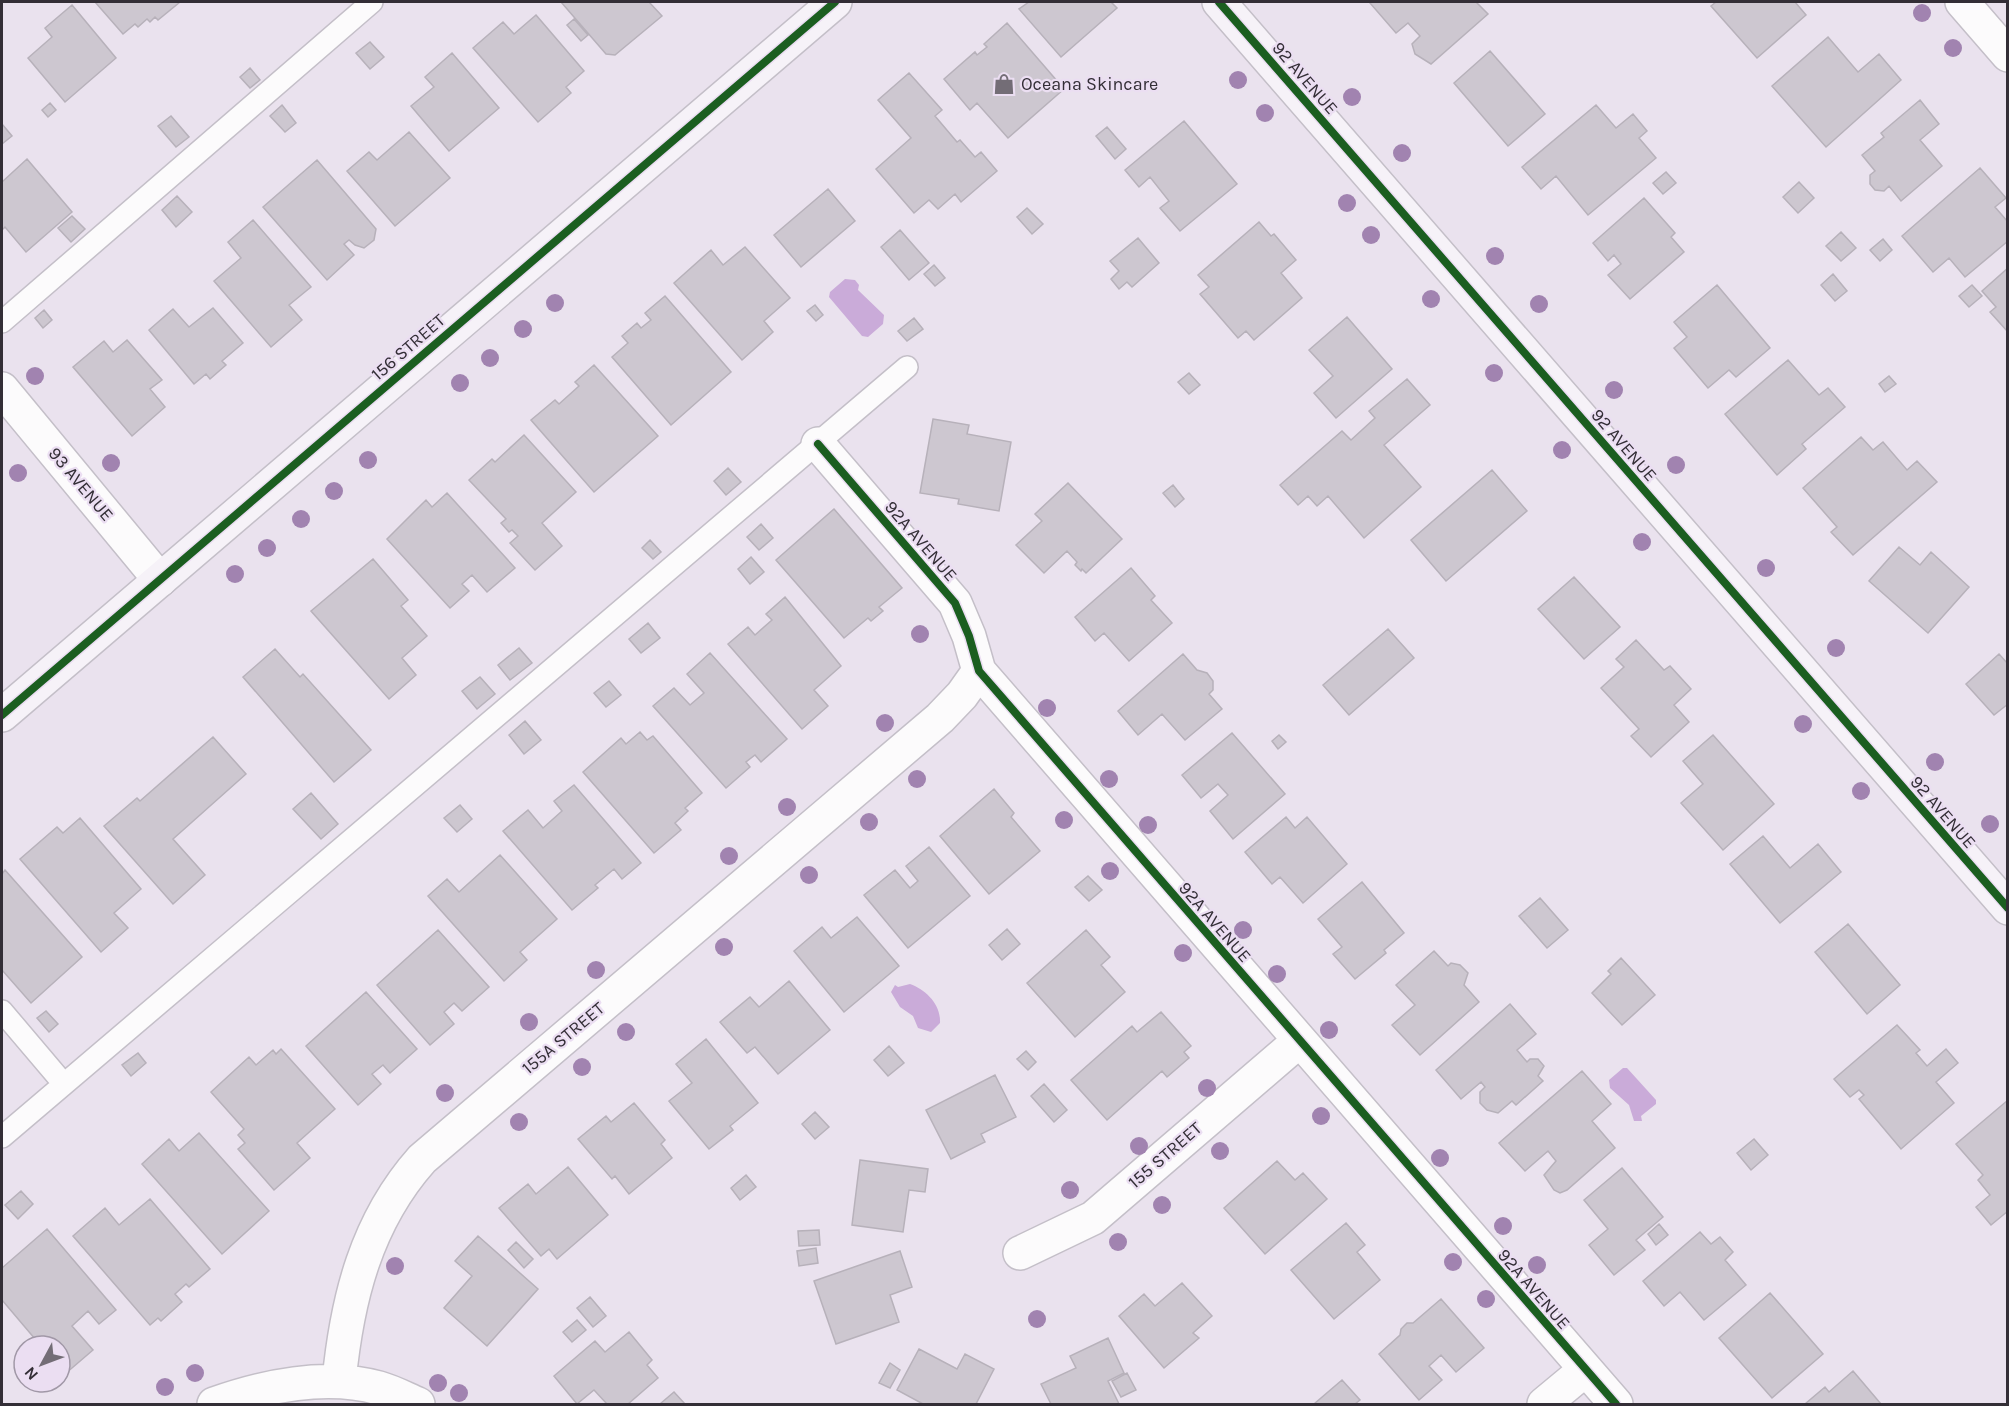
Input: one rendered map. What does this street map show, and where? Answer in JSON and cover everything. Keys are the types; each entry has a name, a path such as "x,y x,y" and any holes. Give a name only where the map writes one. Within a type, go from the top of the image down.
{"street":[{"name":"156 STREET","path":"2,716 835,2"},
{"name":"92 AVENUE","path":"1219,2 2007,908"},
{"path":"1962,2 2007,55"},
{"name":"93 AVENUE","path":"2,389 160,580"},
{"name":"92A AVENUE","path":"818,444 955,603 969,636 978,671 1616,1404"},
{"name":"155A STREET","path":"339,1381 342,1347 359,1267 388,1205 403,1180 422,1159 940,718 962,695 978,671"},
{"name":"155 STREET","path":"1020,1253 1093,1218 1299,1041"},
{"path":"1544,1404 1585,1370"},
{"path":"214,1404 262,1390 339,1381 379,1388 418,1404"}],"lane":[{"path":"2,322 372,2"},
{"path":"2,1137 907,367"},
{"path":"2,1011 63,1083"}],"shaded area":[{"path":"845,279 855,280 859,285 858,290 884,315 883,324 868,337 862,336 829,297 830,292"},
{"path":"910,984 927,994 938,1010 940,1023 931,1032 918,1028 913,1016 900,1007 891,992 895,985 898,987"},
{"path":"1623,1068 1627,1068 1656,1100 1656,1104 1641,1116 1642,1121 1634,1121 1629,1105 1610,1088 1609,1080"}],"building":[{"path":"95,2 180,2 158,20 155,17 150,22 147,19 138,27 135,24 123,34"},
{"path":"561,2 649,2 662,16 615,55 606,54"},
{"path":"1029,2 1111,2 1117,8 1061,57 1019,9"},
{"path":"1476,2 1488,14 1431,64 1415,54 1412,44 1420,36 1408,23 1396,33 1370,3"},
{"path":"1716,2 1795,2 1806,15 1757,58 1711,6"},
{"path":"72,5 116,58 65,102 28,58 52,37 45,28"},
{"path":"536,15 584,71 566,87 571,93 538,122 473,48 503,22 514,34"},
{"path":"574,19 588,35 581,41 567,25"},
{"name":"Oceana Skincare","path":"1007,23 1064,89 1008,138 977,103 970,110 944,79 975,52 977,55 987,47 984,44"},
{"path":"1828,37 1858,72 1879,54 1901,80 1826,147 1772,86"},
{"path":"370,42 384,57 370,69 356,53"},
{"path":"1490,51 1545,114 1508,146 1454,83"},
{"path":"452,53 499,108 449,151 411,106 434,87 425,77"},
{"path":"250,68 260,80 250,88 240,77"},
{"path":"909,73 942,110 935,116 957,142 960,140 975,157 981,152 997,171 961,202 955,194 938,209 929,200 914,213 876,169 911,138 878,100"},
{"path":"1920,100 1939,124 1920,140 1942,166 1901,201 1889,186 1884,191 1875,190 1870,184 1870,175 1875,171 1862,155 1884,137 1881,133"},
{"path":"50,103 56,110 48,117 42,110"},
{"path":"282,105 296,123 285,132 270,116"},
{"path":"1596,105 1616,128 1633,114 1647,131 1639,138 1656,158 1588,215 1556,176 1541,189 1522,167"},
{"path":"171,116 189,137 176,147 158,126"},
{"path":"1184,121 1237,184 1180,231 1160,208 1169,201 1150,177 1139,187 1125,170"},
{"path":"2,124 12,136 2,144"},
{"path":"1107,127 1126,149 1115,159 1096,136"},
{"path":"409,132 450,178 395,226 347,171 369,152 377,160"},
{"path":"27,159 72,212 26,252 5,227 2,230 2,182"},
{"path":"317,160 376,229 374,240 364,248 349,240 344,244 354,255 327,280 263,207"},
{"path":"1980,168 2006,198 1995,207 2008,222 2008,241 1965,277 1949,258 1933,272 1902,236"},
{"path":"1666,172 1676,183 1663,194 1653,183"},
{"path":"1799,182 1814,198 1798,213 1783,197"},
{"path":"828,189 855,221 801,267 774,235"},
{"path":"177,196 192,212 176,227 162,210"},
{"path":"1644,198 1675,233 1671,237 1684,252 1630,299 1608,275 1621,264 1614,255 1608,261 1593,243"},
{"path":"1027,208 1043,224 1032,234 1017,217"},
{"path":"72,216 85,229 71,242 58,228"},
{"path":"253,220 311,287 289,305 302,320 271,347 214,281 241,258 228,242"},
{"path":"1259,222 1271,236 1274,234 1296,260 1281,273 1302,298 1254,340 1246,331 1238,338 1200,294 1209,287 1198,275"},
{"path":"900,230 929,263 909,280 881,247"},
{"path":"1841,232 1856,248 1841,261 1826,246"},
{"path":"1138,238 1159,263 1132,287 1127,282 1119,289 1111,279 1119,271 1110,261"},
{"path":"1883,239 1892,250 1880,261 1870,250"},
{"path":"745,247 790,298 764,321 773,332 742,360 674,283 711,250 723,265"},
{"path":"934,265 945,278 935,286 924,274"},
{"path":"2008,268 2008,332 1990,312 1996,307 1982,291"},
{"path":"1833,274 1847,291 1835,301 1821,285"},
{"path":"1717,285 1770,348 1736,377 1729,370 1708,388 1674,348 1687,337 1674,322"},
{"path":"1972,285 1982,296 1969,307 1959,296"},
{"path":"665,296 731,372 671,425 612,357 628,343 622,336 637,323 641,328 651,320 645,313"},
{"path":"815,305 823,315 816,321 807,311"},
{"path":"213,308 243,343 222,361 226,365 210,379 206,374 194,384 149,330 173,309 189,327"},
{"path":"44,310 52,320 43,328 35,318"},
{"path":"1347,317 1392,369 1336,418 1314,393 1333,376 1309,350"},
{"path":"914,318 923,329 907,341 898,331"},
{"path":"127,340 162,380 150,389 165,407 132,436 73,367 104,341 113,352"},
{"path":"1788,360 1819,395 1828,388 1845,407 1802,444 1806,449 1777,475 1725,414"},
{"path":"594,365 658,436 594,492 531,420 555,400 559,404 579,386 575,382"},
{"path":"1189,373 1200,385 1189,394 1178,382"},
{"path":"1889,376 1896,384 1885,392 1879,384"},
{"path":"1407,379 1430,405 1384,445 1421,487 1364,538 1328,496 1317,506 1308,496 1298,505 1280,485 1342,431 1351,440 1375,418 1369,411"},
{"path":"933,419 969,425 967,434 1011,442 999,511 958,504 959,499 920,493"},
{"path":"524,435 576,492 542,523 562,546 535,570 510,543 518,536 512,530 509,532 501,523 506,519 469,480 492,459 495,462"},
{"path":"1861,437 1873,450 1883,442 1907,470 1917,461 1937,482 1853,555 1831,532 1837,527 1803,488"},
{"path":"728,468 741,482 726,495 714,481"},
{"path":"1492,470 1527,511 1446,581 1411,540"},
{"path":"1068,483 1122,539 1086,573 1075,565 1077,562 1067,551 1044,573 1016,545 1042,521 1035,514"},
{"path":"1173,485 1184,499 1175,507 1163,493"},
{"path":"447,493 515,568 487,592 472,575 462,584 469,591 450,608 387,539 426,500 432,507"},
{"path":"834,509 902,588 879,607 883,611 871,621 868,618 844,638 776,560"},
{"path":"761,524 773,538 759,550 747,537"},
{"path":"650,540 661,552 653,559 642,548"},
{"path":"1899,547 1920,565 1931,552 1969,587 1928,633 1869,581"},
{"path":"751,557 764,572 750,584 738,569"},
{"path":"373,559 408,600 401,606 427,636 402,658 416,675 389,699 311,611"},
{"path":"1131,568 1155,596 1151,600 1172,623 1129,661 1104,633 1095,641 1075,617"},
{"path":"1574,577 1620,627 1584,659 1538,609"},
{"path":"785,597 841,666 814,690 828,706 802,729 728,644 748,627 755,635 772,620 766,614"},
{"path":"648,623 660,638 641,653 629,639"},
{"path":"1388,629 1414,658 1349,715 1323,685"},
{"path":"1636,640 1664,670 1670,666 1691,689 1674,705 1689,722 1651,757 1631,736 1639,729 1601,688 1624,667 1616,659"},
{"path":"519,648 532,663 510,680 498,665"},
{"path":"275,649 300,677 303,674 371,750 334,782 243,677"},
{"path":"710,653 787,739 761,762 755,755 746,762 750,767 726,788 653,706 674,688 690,705 704,693 687,674"},
{"path":"1183,654 1197,670 1207,673 1213,681 1213,690 1209,694 1222,709 1185,740 1162,714 1138,735 1118,711"},
{"path":"1999,654 2008,664 2008,704 1994,715 1966,684"},
{"path":"480,677 495,694 477,709 462,691"},
{"path":"609,681 621,695 606,707 594,693"},
{"path":"525,721 541,740 524,754 509,735"},
{"path":"640,732 647,740 653,736 702,793 685,808 688,811 675,823 681,830 654,853 583,772 621,738 626,744"},
{"path":"1232,733 1285,794 1233,839 1210,811 1228,795 1218,784 1201,798 1182,775"},
{"path":"1279,735 1286,742 1278,749 1272,741"},
{"path":"1713,735 1774,804 1723,850 1681,803 1703,784 1683,761"},
{"path":"213,737 246,774 173,839 205,875 173,904 104,826 137,798 140,801"},
{"path":"574,785 641,863 622,879 614,869 595,885 598,888 572,910 503,831 528,810 543,828 562,811 554,801"},
{"path":"994,789 1014,813 1011,817 1040,851 989,894 940,836"},
{"path":"311,793 338,824 321,839 293,809"},
{"path":"460,805 472,819 457,832 444,818"},
{"path":"1286,817 1295,828 1307,817 1347,864 1303,903 1280,877 1272,884 1245,852"},
{"path":"80,818 141,889 114,913 128,928 101,952 20,859 57,827 63,833"},
{"path":"1763,836 1790,868 1818,844 1841,872 1780,923 1730,864"},
{"path":"929,847 970,896 908,948 864,895 895,870 910,888 918,881 906,866"},
{"path":"500,855 557,919 520,952 527,960 504,981 428,896 447,879 459,892"},
{"path":"5,870 82,957 31,1003 2,970 2,874"},
{"path":"1088,876 1102,890 1089,901 1075,887"},
{"path":"1362,882 1404,933 1384,950 1386,953 1355,979 1333,954 1342,947 1318,919"},
{"path":"1540,898 1568,930 1547,948 1519,916"},
{"path":"857,917 899,966 844,1012 794,951 822,927 831,938"},
{"path":"1848,924 1900,985 1867,1014 1815,952"},
{"path":"1007,929 1020,944 1002,960 989,945"},
{"path":"438,930 489,987 462,1011 454,1003 444,1012 454,1024 430,1045 377,985"},
{"path":"1086,930 1110,957 1101,965 1125,992 1075,1037 1027,983"},
{"path":"1434,951 1448,966 1451,963 1460,965 1468,973 1464,985 1479,1002 1420,1055 1392,1025 1415,1005 1396,985"},
{"path":"1621,958 1655,995 1622,1025 1592,993 1611,974 1608,971"},
{"path":"789,981 830,1030 778,1074 755,1047 747,1053 720,1022 750,997 759,1007"},
{"path":"366,992 417,1049 390,1073 383,1065 372,1074 381,1084 358,1105 306,1046"},
{"path":"1510,1004 1536,1034 1517,1050 1527,1062 1530,1059 1538,1059 1544,1066 1538,1076 1543,1081 1516,1105 1512,1101 1498,1113 1487,1110 1480,1103 1480,1092 1485,1087 1481,1082 1461,1099 1436,1070"},
{"path":"46,1011 58,1024 49,1032 37,1018"},
{"path":"1161,1012 1191,1046 1184,1052 1189,1058 1167,1077 1162,1071 1107,1120 1071,1080 1132,1026 1137,1032"},
{"path":"1897,1025 1920,1050 1916,1053 1927,1066 1946,1049 1958,1063 1936,1082 1954,1103 1901,1149 1859,1099 1864,1095 1859,1090 1850,1097 1834,1079"},
{"path":"706,1039 758,1103 730,1126 733,1130 709,1149 669,1101 692,1083 676,1064"},
{"path":"889,1046 904,1063 888,1076 874,1060"},
{"path":"281,1049 335,1109 297,1143 310,1158 274,1190 238,1149 245,1143 238,1135 244,1129 211,1092 249,1057 256,1065 273,1050 276,1054"},
{"path":"1026,1051 1036,1062 1028,1070 1017,1059"},
{"path":"138,1053 146,1063 131,1076 122,1065"},
{"path":"1582,1071 1611,1104 1592,1121 1615,1148 1567,1190 1560,1193 1554,1190 1544,1175 1556,1161 1548,1151 1525,1171 1499,1143"},
{"path":"995,1075 1016,1117 981,1134 985,1142 951,1159 926,1110"},
{"path":"1044,1084 1067,1110 1054,1122 1031,1096"},
{"path":"2008,1100 2008,1211 1991,1225 1976,1207 1990,1195 1978,1180 1983,1175 1956,1144"},
{"path":"634,1103 665,1140 661,1144 672,1158 629,1194 615,1176 612,1179 578,1139 606,1116 611,1122"},
{"path":"815,1112 829,1127 815,1139 802,1124"},
{"path":"199,1133 269,1211 222,1254 142,1164 169,1139 179,1151"},
{"path":"1754,1139 1768,1155 1751,1170 1737,1153"},
{"path":"860,1160 928,1169 925,1192 909,1190 903,1232 852,1225"},
{"path":"1277,1161 1295,1180 1303,1173 1327,1199 1265,1254 1224,1208"},
{"path":"568,1167 608,1215 557,1259 549,1249 541,1256 499,1208 528,1184 536,1194"},
{"path":"1622,1168 1663,1217 1636,1240 1645,1250 1614,1275 1589,1245 1608,1229 1584,1200"},
{"path":"746,1175 756,1187 740,1200 731,1188"},
{"path":"21,1191 33,1204 18,1219 5,1205"},
{"path":"150,1199 210,1269 189,1287 186,1284 175,1294 182,1302 161,1321 158,1318 150,1325 73,1236 105,1208 119,1225"},
{"path":"1346,1223 1365,1245 1357,1252 1380,1280 1334,1319 1291,1270"},
{"path":"1659,1224 1668,1235 1656,1245 1648,1234"},
{"path":"47,1229 116,1310 99,1324 88,1311 72,1326 93,1350 72,1368 72,1334 31,1334 2,1300 2,1268"},
{"path":"819,1230 820,1245 799,1246 798,1231"},
{"path":"1700,1232 1711,1244 1720,1237 1733,1252 1725,1260 1746,1285 1704,1320 1680,1292 1664,1306 1643,1281"},
{"path":"478,1236 538,1289 487,1346 444,1308 472,1276 455,1261"},
{"path":"516,1242 533,1259 524,1268 508,1250"},
{"path":"816,1248 818,1263 799,1266 797,1251"},
{"path":"900,1251 912,1287 890,1295 899,1322 836,1344 814,1281"},
{"path":"1182,1283 1212,1316 1193,1333 1199,1338 1164,1368 1119,1316 1144,1294 1155,1306"},
{"path":"1770,1293 1823,1354 1772,1398 1719,1338"},
{"path":"590,1297 606,1316 593,1327 577,1308"},
{"path":"1441,1299 1484,1348 1456,1372 1441,1355 1429,1366 1442,1380 1419,1400 1379,1354 1400,1335 1401,1329 1407,1323 1413,1323"},
{"path":"577,1320 586,1330 572,1342 563,1332"},
{"path":"629,1332 652,1360 647,1365 658,1378 628,1404 607,1404 594,1390 577,1404 554,1376 595,1341 605,1352"},
{"path":"1108,1338 1124,1373 1108,1381 1119,1404 1051,1404 1041,1384 1076,1368 1070,1356"},
{"path":"919,1349 957,1369 965,1354 994,1369 976,1404 923,1404 897,1390"},
{"path":"890,1363 900,1370 890,1388 879,1383"},
{"path":"1853,1371 1881,1404 1805,1404 1825,1387 1829,1392"},
{"path":"1127,1373 1136,1390 1121,1397 1112,1381"},
{"path":"1342,1380 1360,1400 1355,1404 1314,1404"},
{"path":"674,1392 685,1404 660,1404"}],"cycle path":[{"path":"2,715 835,2"},
{"path":"1219,2 2008,908"},
{"path":"818,444 955,603 969,636 979,671 1616,1404"}],"place":[{"name":"Oceana Skincare","path":"1004,84"}]}
